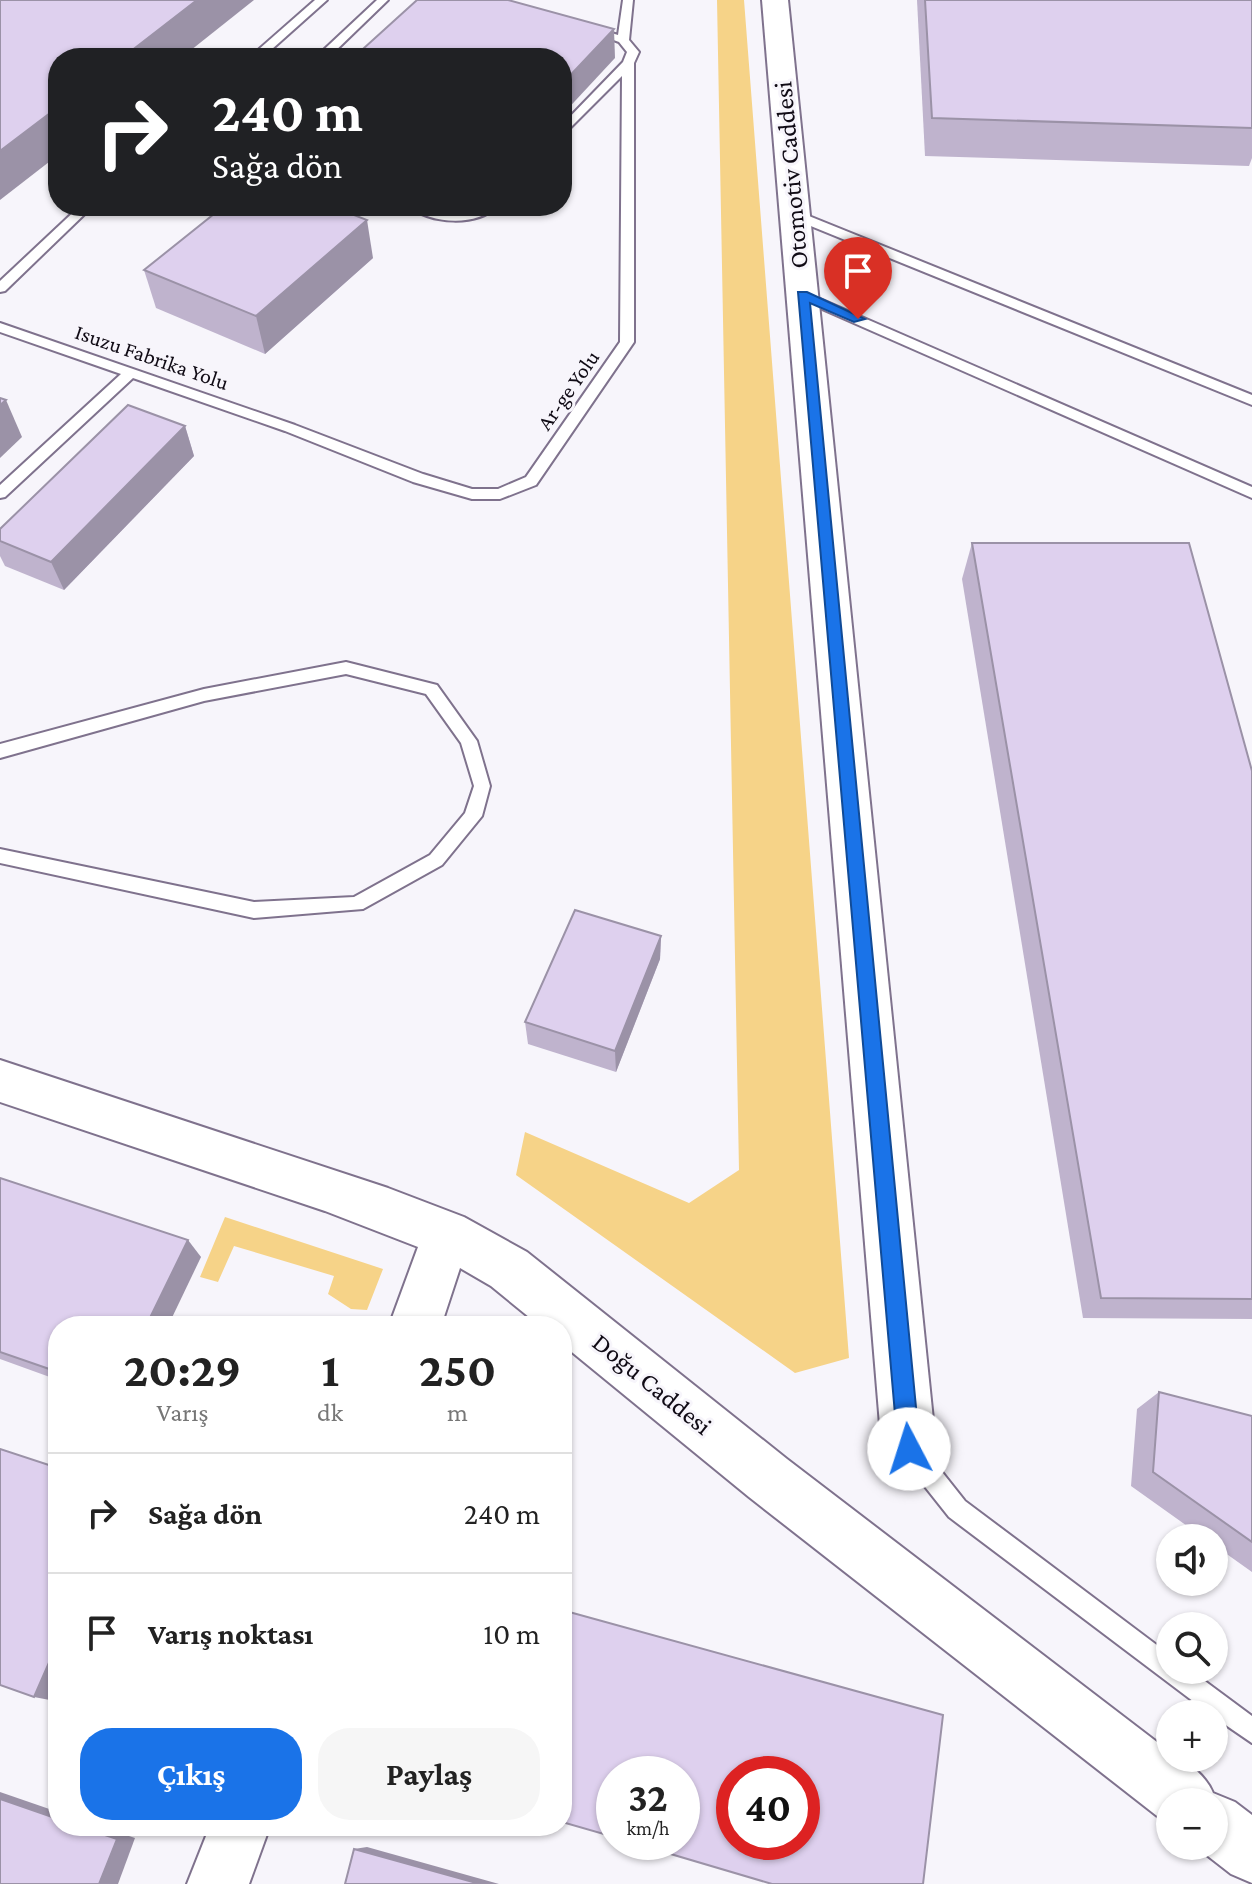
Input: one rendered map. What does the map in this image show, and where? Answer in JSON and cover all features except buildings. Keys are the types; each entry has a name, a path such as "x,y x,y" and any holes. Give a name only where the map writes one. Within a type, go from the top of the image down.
{"street":[{"name":"Otomotiv Caddesi","path":"775,0 909,1449"},
{"name":"Doğu Caddesi","path":"0,1081 355,1199 447,1234 509,1269 567,1316"},
{"path":"418,1316 447,1234"},
{"name":"Doğu Caddesi","path":"572,1320 768,1478 1169,1788"},
{"path":"1228,1834 1252,1853"},
{"path":"218,1884 236,1836"}],"lane":[{"path":"267,48 322,0"},
{"path":"332,48 383,0"},
{"name":"Ar-ge Yolu","path":"290,428 418,478 472,494 500,494 531,481 627,342 628,63 633,52 623,40 628,0"},
{"path":"581,26 623,40"},
{"path":"572,122 628,63"},
{"path":"795,215 1252,400"},
{"path":"0,288 76,216"},
{"path":"442,216 451,219 472,216"},
{"path":"802,295 1252,493"},
{"name":"Isuzu Fabrika Yolu","path":"0,327 290,428"},
{"path":"0,493 131,373"},
{"path":"0,751 204,695 346,668 431,689 469,741 482,786 473,816 436,860 357,904 254,910 0,856"},
{"path":"909,1449 957,1509 1156,1659"},
{"path":"1189,1684 1252,1731"}],"shaded area":[{"path":"717,0 744,0 849,1358 795,1373 516,1175 525,1132 689,1203 739,1170"},
{"path":"225,1217 383,1269 367,1310 351,1309 328,1294 334,1276 234,1246 218,1282 200,1277"}],"route":[{"path":"858,319 802,295 909,1449"}]}
